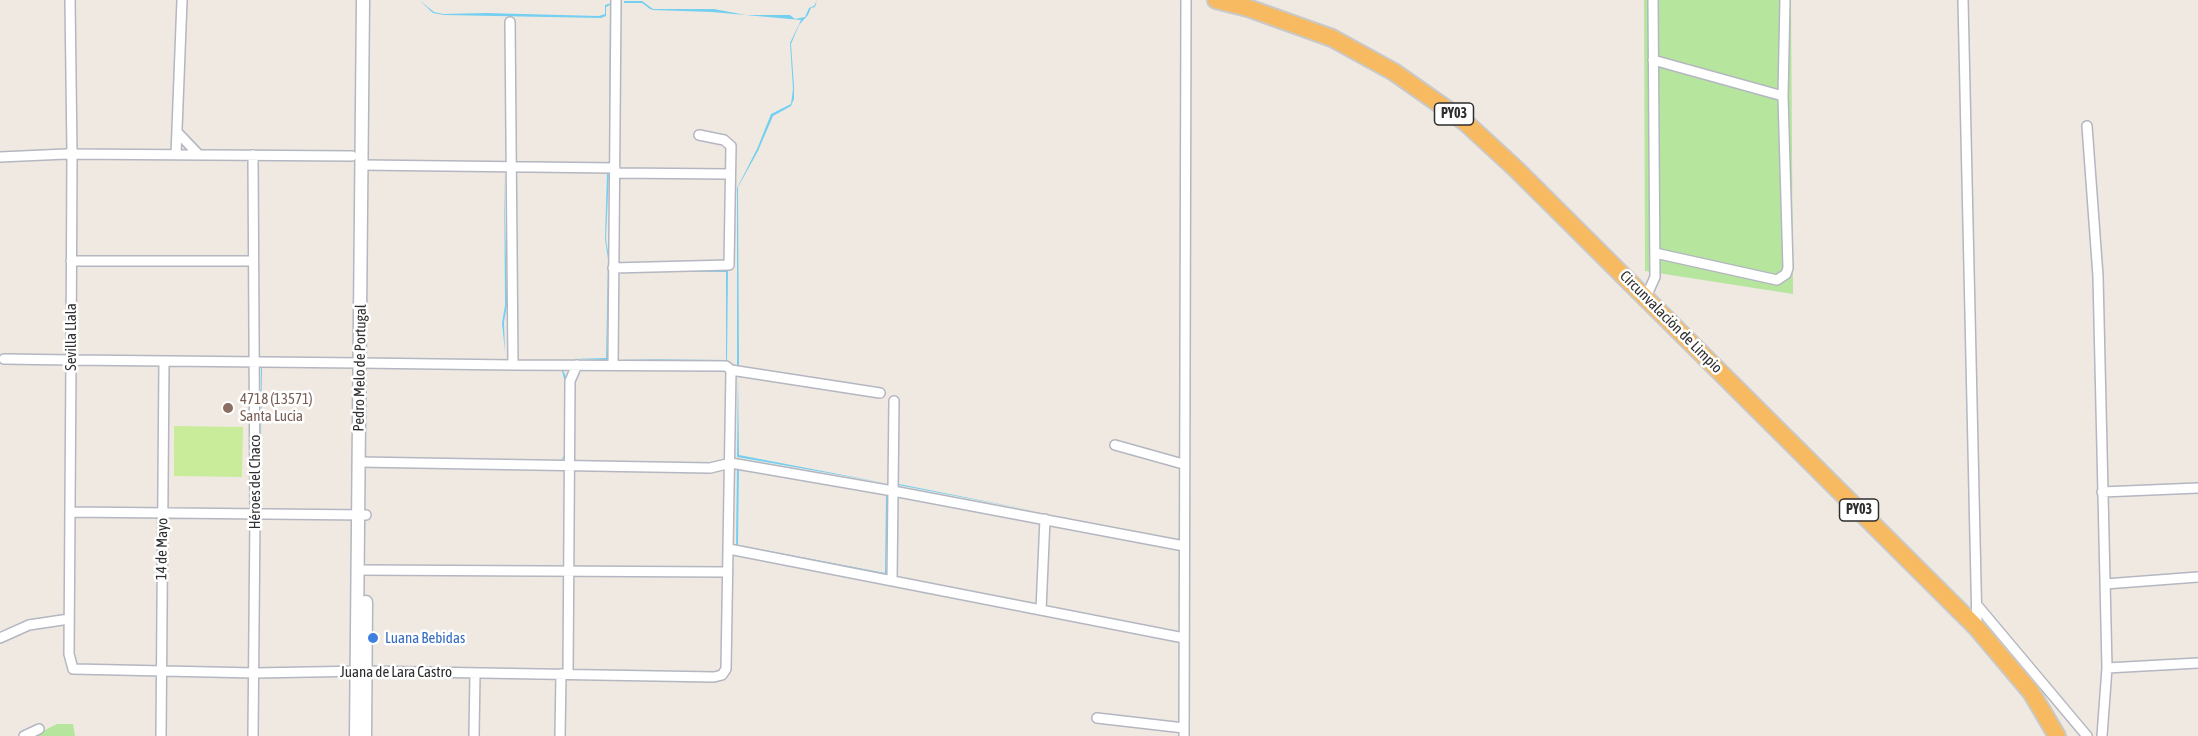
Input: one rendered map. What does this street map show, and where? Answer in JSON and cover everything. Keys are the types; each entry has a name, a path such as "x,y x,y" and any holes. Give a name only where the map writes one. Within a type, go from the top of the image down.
{"highway":[{"name":"Circunvalación de Limpio","path":"1216,0 1248,8 1332,38 1394,72 1465,122 1646,297 1977,628 2031,693 2057,736"}],"street":[{"name":"Sevilla Llala","path":"70,0 72,154 69,619 70,662 78,670"},
{"path":"176,155 179,134 182,0"},
{"name":"Pedro Melo de Portugal","path":"363,0 365,165"},
{"name":"Pedro Melo de Portugal","path":"364,736 361,671 363,363 365,165 370,0"},
{"path":"613,365 616,0"},
{"path":"1097,718 1184,732 1186,0"},
{"path":"1646,297 1654,281 1655,253 1653,0"},
{"path":"1655,253 1691,259 1769,279 1783,278 1788,268 1783,96 1785,0"},
{"path":"1963,0 1977,628"},
{"path":"510,22 513,365"},
{"path":"1653,60 1783,96"},
{"path":"2087,126 2098,276 2107,668 2102,736"},
{"path":"179,134 198,154"},
{"path":"613,268 729,265 730,144 724,140 699,135"},
{"path":"0,157 72,154 352,156"},
{"name":"Héroes del Chaco","path":"253,155 255,362 253,736"},
{"path":"365,165 730,174"},
{"path":"71,261 253,261"},
{"path":"4,359 726,366 731,370 880,393"},
{"name":"14 de Mayo","path":"160,736 164,361"},
{"path":"560,736 569,570 570,381 577,365"},
{"path":"362,570 726,572 729,549 731,370"},
{"path":"892,581 894,401"},
{"path":"1115,445 1183,464"},
{"path":"363,462 710,468 731,464 893,491 1184,546"},
{"path":"2102,492 2198,488"},
{"path":"70,512 362,515"},
{"path":"1041,610 1045,519"},
{"path":"729,549 1184,638"},
{"name":"Juana de Lara Castro","path":"78,670 255,673 361,671 714,677 722,675 726,669 726,572"},
{"path":"2105,584 2198,577"},
{"path":"1977,605 2087,736"},
{"path":"0,638 29,625 69,619"},
{"path":"2107,668 2198,663"},
{"name":"Pedro Melo de Portugal","path":"356,736 361,671"},
{"path":"474,736 475,673"},
{"path":"24,736 39,729"}],"green space":[{"path":"1644,0 1791,0 1793,294 1645,271"},
{"path":"174,426 243,427 242,477 174,476"},
{"path":"57,724 73,724 75,736 33,736"}],"water":[{"path":"419,0 434,12 443,14 599,16 605,14 605,5 611,3 609,163 610,5 606,7 606,16 601,18 444,15 433,13"},
{"path":"817,0 815,7 811,8 808,15 799,25 791,44 794,99 791,106 773,116 758,151 738,187 739,365 737,365 737,188 757,149 771,114 791,104 793,89 790,43 801,20 712,12 653,10 642,3 624,3 624,1 642,1 653,9 714,9 746,15 790,15 795,19 805,17 809,8 814,6"},
{"path":"559,171 609,172 606,239 609,258 607,360 572,359 606,358 608,259 605,239 607,173"},
{"path":"504,172 507,305 504,322 505,352 502,323 505,305"},
{"path":"619,271 728,271 727,362 619,359 726,360 726,272"},
{"path":"169,365 250,366 250,511 249,367 170,366 166,508"},
{"path":"261,366 354,367 262,367 260,509"},
{"path":"374,368 563,370 566,377 565,457 560,461 564,456 565,382 562,371"},
{"path":"738,376 739,455 885,483 737,457"},
{"path":"898,407 899,484 1040,512 898,485"},
{"path":"737,466 888,494 886,575 736,546","holes":["739,467 886,495 885,573 738,545"]}],"place":[{"name":"4718 (13571) Santa Lucia","path":"228,408"},
{"name":"Luana Bebidas","path":"373,638"}]}
